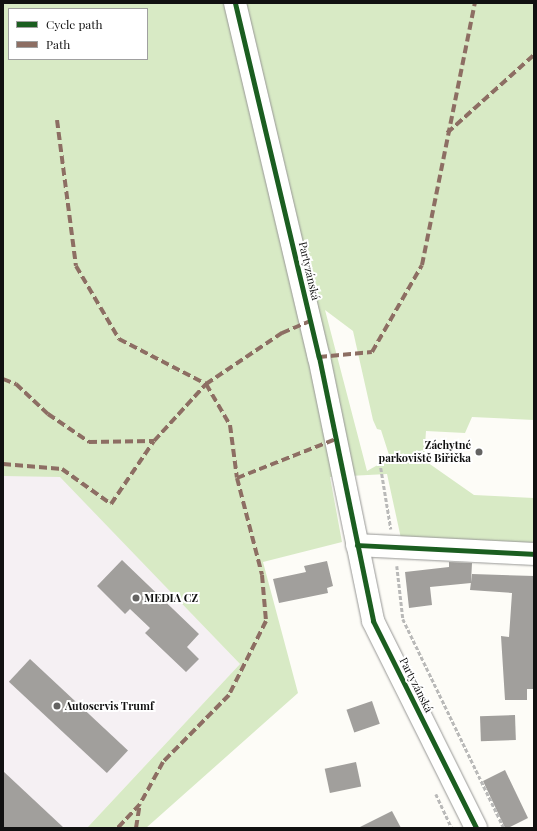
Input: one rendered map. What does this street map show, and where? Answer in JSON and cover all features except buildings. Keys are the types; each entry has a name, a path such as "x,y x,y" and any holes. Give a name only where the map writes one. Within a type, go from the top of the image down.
{"street":[{"name":"Partyzánská","path":"235,3 319,357 373,621 476,828"},
{"path":"357,545 396,554 534,554"}],"path":[{"path":"380,462 396,554 403,619 504,828"}],"shaded area":[{"path":"3,476 60,476 240,664 87,828 3,828"}],"green space":[{"path":"3,3 534,3 534,420 472,417 465,433 426,431 424,460 474,495 534,498 534,548 402,543 387,474 330,477 342,542 263,562 298,693 146,828 87,828 240,664 60,477 3,476","holes":["325,310 353,331 373,420 377,429 381,430 390,458 367,471"]}],"marked path":[{"path":"319,357 372,352 422,265 475,3"},
{"path":"447,133 534,55"},
{"path":"57,120 76,266 119,339 206,384 230,425 237,478 262,575 266,621 229,695 163,762 140,804 118,828"},
{"path":"3,464 62,469 111,504 154,441 206,384 282,333 310,321"},
{"path":"3,379 16,384 48,414 89,442 154,441"},
{"path":"237,478 336,439"},
{"path":"136,828 140,804"}],"cycle path":[{"path":"235,3 319,357 373,621 476,828"},
{"path":"357,545 534,554"}],"place":[{"name":"Záchytné parkoviště Biřička","path":"479,452"},
{"name":"MEDIA CZ","path":"136,598"},
{"name":"Autoservis Trumf","path":"57,706"}]}
